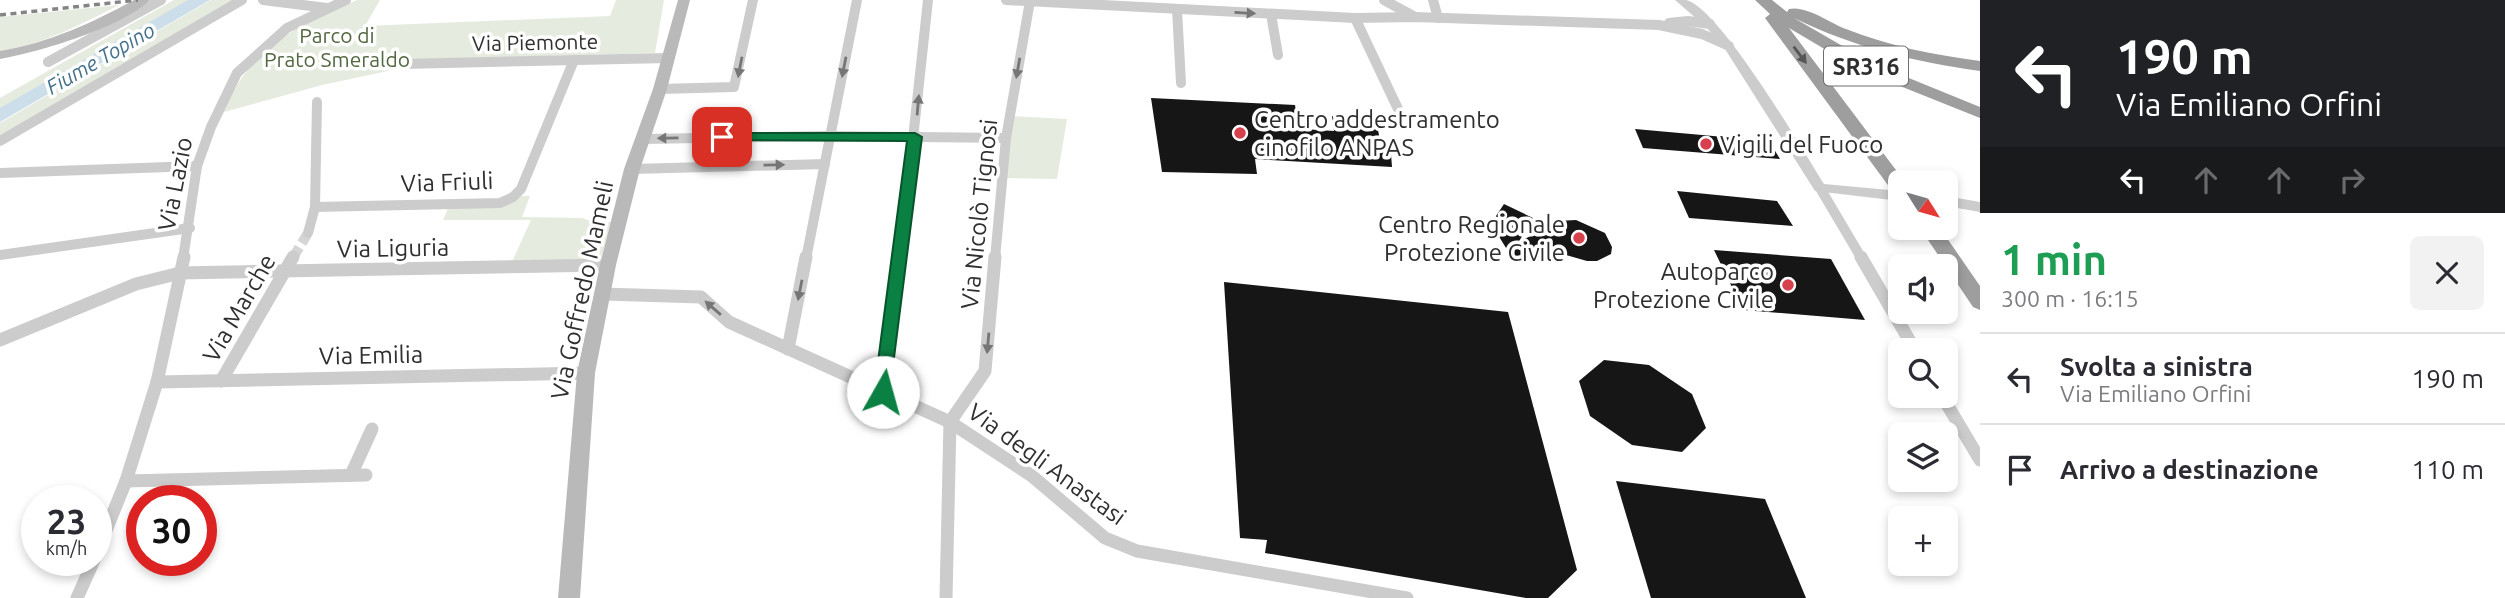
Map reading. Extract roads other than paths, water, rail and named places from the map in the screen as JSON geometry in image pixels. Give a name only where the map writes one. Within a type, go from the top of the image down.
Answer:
[{"type":"highway","name":"SR316","points":[[1761,0],[1792,24],[1848,57],[1980,113]]},
{"type":"highway","name":"SR316","points":[[1761,0],[1888,172]]},
{"type":"highway","name":"SR316","points":[[1774,0],[1839,34],[1877,46],[1980,66]]},
{"type":"highway","points":[[1938,240],[1980,302]]},
{"type":"main road","points":[[0,55],[35,48],[96,26],[144,0]]},
{"type":"main road","name":"Via Goffredo Mameli","points":[[569,598],[586,373],[608,265],[632,169],[660,89],[684,0]]},
{"type":"street","points":[[96,26],[137,0]]},
{"type":"street","points":[[48,62],[161,0]]},
{"type":"street","points":[[0,141],[242,0]]},
{"type":"street","points":[[263,0],[327,8]]},
{"type":"street","name":"Via Lazio","points":[[112,514],[157,382],[190,228],[197,166],[211,127],[237,73],[269,41],[287,28],[346,0]]},
{"type":"street","points":[[660,89],[734,87],[753,0]]},
{"type":"street","points":[[788,349],[857,0]]},
{"type":"street","points":[[883,392],[915,137],[928,0]]},
{"type":"street","points":[[1009,0],[1271,15],[1659,25],[1686,30],[1730,47]]},
{"type":"street","points":[[1384,0],[1415,17]]},
{"type":"street","points":[[1433,0],[1438,18]]},
{"type":"street","points":[[1678,21],[1685,9],[1680,0]]},
{"type":"street","points":[[1680,0],[1710,24],[1730,47],[1820,188],[1908,338]]},
{"type":"street","name":"Via Nicolò Tignosi","points":[[950,422],[985,371],[1006,138],[1035,1]]},
{"type":"street","points":[[1177,10],[1181,83]]},
{"type":"street","points":[[1271,15],[1278,55]]},
{"type":"street","points":[[1355,18],[1398,109]]},
{"type":"street","points":[[1659,25],[1678,21],[1710,24]]},
{"type":"street","points":[[1686,30],[1707,28],[1710,24]]},
{"type":"street","name":"Via Piemonte","points":[[403,64],[668,58]]},
{"type":"street","name":"Via Friuli","points":[[315,207],[500,203],[513,197],[521,189],[574,60]]},
{"type":"street","points":[[308,233],[315,207],[317,102]]},
{"type":"street","points":[[641,139],[830,136],[1006,138]]},
{"type":"street","points":[[632,169],[825,164]]},
{"type":"street","points":[[0,173],[197,166]]},
{"type":"street","points":[[1820,188],[1888,196]]},
{"type":"street","points":[[1958,203],[1980,207]]},
{"type":"street","points":[[0,266],[3,254],[190,228]]},
{"type":"street","name":"Via Marche","points":[[221,381],[294,256]]},
{"type":"street","name":"Via Liguria","points":[[0,340],[136,284],[180,273],[608,265]]},
{"type":"street","name":"Via degli Anastasi","points":[[603,294],[701,297],[729,322],[950,422],[1032,476],[1105,538],[1137,551],[1407,598]]},
{"type":"street","name":"Via Emilia","points":[[157,382],[586,373]]},
{"type":"street","points":[[1949,408],[1980,460]]},
{"type":"street","points":[[946,598],[950,422]]},
{"type":"street","points":[[125,481],[358,475],[372,429]]},
{"type":"street","points":[[77,598],[87,576]]},
{"type":"waterway","name":"Fiume Topino","points":[[0,116],[201,0]]},
{"type":"tunnel","points":[[294,256],[308,233]]},
{"type":"railway","points":[[0,15],[138,0]]},
{"type":"place","name":"Centro addestramento cinofilo ANPAS","points":[[1240,133]]},
{"type":"place","name":"Vigili del Fuoco","points":[[1706,144]]},
{"type":"place","name":"Centro Regionale Protezione Civile","points":[[1579,238]]},
{"type":"place","name":"Autoparco Protezione Civile","points":[[1788,285]]},
{"type":"park label","name":"Parco di Prato Smeraldo","points":[[337,47]]}]
